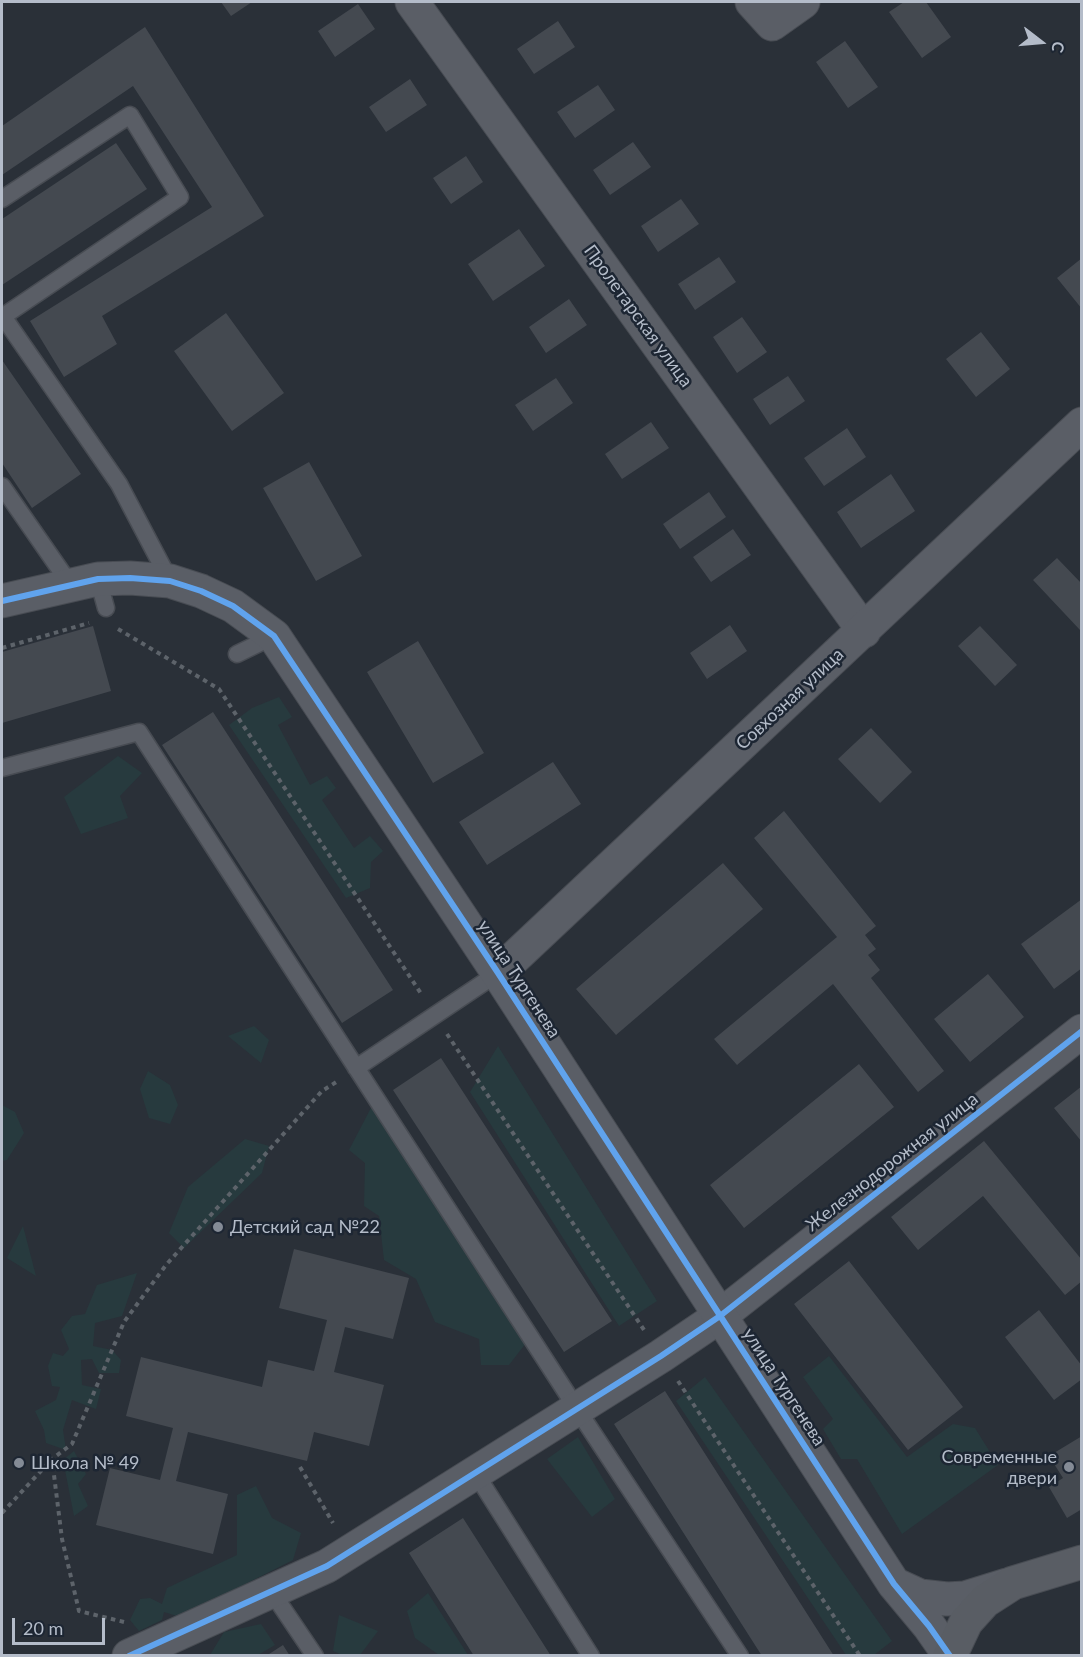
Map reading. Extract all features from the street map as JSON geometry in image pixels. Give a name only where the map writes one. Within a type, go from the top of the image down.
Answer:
[{"type":"main road","points":[[950,1656],[966,1622],[986,1601],[1013,1583],[1082,1562]]},
{"type":"street","points":[[752,2],[772,24],[803,2]]},
{"type":"street","name":"Пролетарская улица","points":[[417,3],[864,630]]},
{"type":"street","name":"Совхозная улица","points":[[498,973],[1082,424]]},
{"type":"street","name":"улица Тургенева","points":[[2,601],[97,603],[130,578],[170,581],[201,591],[233,606],[273,636],[498,973],[894,1584],[929,1626],[950,1656]]},
{"type":"street","name":"Железнодорожная улица","points":[[129,1656],[327,1566],[661,1356],[720,1316],[1082,1031]]},
{"type":"street","points":[[894,1584],[920,1596],[947,1599],[965,1598],[1013,1583]]},
{"type":"lane","points":[[2,199],[130,115],[180,197],[2,316],[118,484],[170,581]]},
{"type":"lane","points":[[2,486],[97,603]]},
{"type":"lane","points":[[237,654],[273,636]]},
{"type":"lane","points":[[2,768],[139,732],[577,1409],[740,1656]]},
{"type":"lane","points":[[356,1068],[498,973]]},
{"type":"lane","points":[[476,1474],[591,1656]]},
{"type":"lane","points":[[272,1591],[315,1656]]},
{"type":"path","points":[[2,648],[97,603],[219,689],[860,1656]]},
{"type":"path","points":[[2,1513],[52,1459],[72,1444],[124,1322],[166,1265],[322,1091],[356,1068]]},
{"type":"path","points":[[52,1459],[62,1539],[79,1611],[129,1623]]},
{"type":"path","points":[[300,1467],[332,1521],[335,1533]]},
{"type":"green space","points":[[279,697],[292,717],[278,725],[310,785],[327,776],[336,788],[322,800],[354,848],[370,836],[383,851],[371,862],[370,888],[346,898],[229,725],[252,708]]},
{"type":"green space","points":[[118,756],[142,773],[120,796],[128,818],[81,834],[64,797]]},
{"type":"green space","points":[[254,1026],[269,1040],[261,1063],[228,1036]]},
{"type":"green space","points":[[498,1046],[657,1301],[619,1326],[470,1092]]},
{"type":"green space","points":[[148,1071],[170,1085],[178,1105],[170,1124],[149,1118],[140,1089]]},
{"type":"green space","points":[[373,1104],[526,1343],[509,1365],[481,1365],[479,1339],[435,1322],[416,1279],[384,1260],[379,1216],[364,1206],[365,1163],[349,1150]]},
{"type":"green space","points":[[2,1105],[15,1112],[24,1133],[7,1160],[2,1161]]},
{"type":"green space","points":[[245,1139],[269,1146],[262,1173],[184,1248],[169,1233],[188,1187]]},
{"type":"green space","points":[[23,1226],[36,1276],[7,1258]]},
{"type":"green space","points":[[137,1273],[122,1316],[95,1323],[93,1346],[112,1350],[121,1360],[119,1373],[99,1373],[92,1359],[81,1360],[82,1385],[101,1389],[96,1409],[72,1400],[63,1430],[66,1450],[46,1443],[44,1430],[35,1411],[56,1400],[60,1387],[52,1386],[48,1366],[53,1353],[63,1356],[69,1349],[61,1330],[72,1316],[85,1314],[97,1285]]},
{"type":"green space","points":[[829,1356],[907,1457],[953,1424],[975,1428],[998,1465],[902,1534],[857,1459],[841,1459],[823,1429],[833,1419],[803,1377]]},
{"type":"green space","points":[[705,1377],[892,1641],[874,1655],[846,1655],[676,1401]]},
{"type":"green space","points":[[578,1437],[615,1499],[592,1517],[547,1459]]},
{"type":"green space","points":[[74,1451],[86,1474],[78,1484],[88,1506],[74,1516],[63,1460]]},
{"type":"green space","points":[[256,1486],[272,1518],[301,1533],[293,1560],[180,1617],[164,1612],[162,1620],[139,1631],[130,1620],[140,1599],[150,1598],[162,1604],[167,1588],[237,1555],[237,1495]]},
{"type":"green space","points":[[428,1593],[468,1655],[439,1655],[415,1638],[407,1611]]},
{"type":"green space","points":[[339,1615],[378,1631],[360,1655],[342,1655],[333,1651]]},
{"type":"green space","points":[[261,1624],[275,1645],[258,1655],[210,1655],[224,1632]]},
{"type":"building","points":[[221,2],[252,2],[231,16]]},
{"type":"building","points":[[904,2],[926,2],[951,37],[922,58],[889,12]]},
{"type":"building","points":[[358,4],[375,29],[335,57],[318,31]]},
{"type":"building","points":[[558,21],[575,47],[534,74],[517,49]]},
{"type":"building","points":[[145,27],[264,216],[102,316],[117,344],[64,377],[30,321],[212,207],[133,86],[2,175],[2,126]]},
{"type":"building","points":[[845,41],[878,87],[848,108],[816,62]]},
{"type":"building","points":[[410,79],[427,105],[386,132],[369,107]]},
{"type":"building","points":[[598,85],[615,110],[575,138],[557,112]]},
{"type":"building","points":[[633,142],[651,167],[610,195],[593,170]]},
{"type":"building","points":[[116,143],[147,189],[2,285],[2,219]]},
{"type":"building","points":[[466,156],[483,182],[451,204],[433,178]]},
{"type":"building","points":[[681,199],[699,224],[658,252],[641,226]]},
{"type":"building","points":[[519,229],[545,266],[493,301],[468,264]]},
{"type":"building","points":[[719,257],[736,282],[695,310],[678,284]]},
{"type":"building","points":[[1082,258],[1082,309],[1057,278]]},
{"type":"building","points":[[569,299],[587,325],[546,353],[529,327]]},
{"type":"building","points":[[226,313],[284,393],[232,431],[174,351]]},
{"type":"building","points":[[742,317],[767,352],[737,373],[713,337]]},
{"type":"building","points":[[981,332],[1010,369],[976,397],[946,359]]},
{"type":"building","points":[[2,360],[81,474],[32,508],[2,463]]},
{"type":"building","points":[[788,376],[805,401],[770,425],[753,399]]},
{"type":"building","points":[[556,378],[573,403],[533,431],[515,405]]},
{"type":"building","points":[[651,422],[669,448],[622,479],[605,454]]},
{"type":"building","points":[[847,428],[866,457],[824,486],[804,458]]},
{"type":"building","points":[[309,462],[362,556],[316,581],[263,488]]},
{"type":"building","points":[[891,474],[915,511],[861,548],[837,512]]},
{"type":"building","points":[[709,492],[726,517],[680,549],[663,524]]},
{"type":"building","points":[[733,529],[751,555],[711,582],[693,557]]},
{"type":"building","points":[[1057,558],[1082,584],[1080,630],[1033,580]]},
{"type":"building","points":[[730,625],[747,651],[707,679],[690,653]]},
{"type":"building","points":[[93,626],[111,691],[2,723],[2,652]]},
{"type":"building","points":[[980,626],[1017,665],[995,686],[958,646]]},
{"type":"building","points":[[418,641],[484,753],[433,783],[367,672]]},
{"type":"building","points":[[213,712],[393,990],[342,1023],[162,745]]},
{"type":"building","points":[[871,728],[912,772],[880,803],[838,759]]},
{"type":"building","points":[[553,762],[581,804],[487,865],[459,822]]},
{"type":"building","points":[[784,811],[876,926],[865,935],[876,949],[868,955],[880,970],[871,978],[944,1071],[918,1092],[833,984],[737,1065],[714,1039],[837,937],[754,838]]},
{"type":"building","points":[[723,863],[763,909],[616,1035],[576,989]]},
{"type":"building","points":[[1082,899],[1082,968],[1054,989],[1021,944]]},
{"type":"building","points":[[988,974],[1024,1017],[970,1062],[934,1019]]},
{"type":"building","points":[[441,1058],[612,1321],[564,1352],[393,1090]]},
{"type":"building","points":[[859,1064],[894,1107],[744,1228],[710,1185]]},
{"type":"building","points":[[1082,1086],[1082,1142],[1054,1108]]},
{"type":"building","points":[[984,1141],[1082,1260],[1082,1281],[1065,1295],[983,1196],[918,1250],[891,1217]]},
{"type":"building","points":[[294,1249],[409,1278],[393,1339],[345,1327],[334,1372],[384,1385],[369,1446],[314,1432],[307,1461],[188,1432],[176,1481],[228,1494],[213,1554],[96,1525],[110,1468],[160,1480],[173,1428],[126,1416],[141,1357],[262,1387],[268,1360],[314,1371],[327,1320],[279,1308]]},
{"type":"building","points":[[849,1261],[963,1407],[908,1450],[794,1304]]},
{"type":"building","points":[[1039,1310],[1082,1366],[1082,1379],[1054,1400],[1005,1337]]},
{"type":"building","points":[[665,1391],[834,1656],[762,1656],[614,1424]]},
{"type":"building","name":"Современные двери","points":[[1082,1436],[1082,1509],[1067,1518],[1049,1487],[1063,1478],[1049,1456]]},
{"type":"building","points":[[463,1518],[551,1656],[474,1656],[409,1553]]},
{"type":"building","points":[[283,1645],[290,1656],[266,1656]]},
{"type":"cycle path","points":[[2,601],[98,579],[130,578],[170,581],[201,591],[233,606],[274,636],[498,973],[894,1584],[929,1626],[950,1656]]},
{"type":"cycle path","points":[[129,1656],[327,1566],[661,1356],[720,1316],[1082,1031]]},
{"type":"place","name":"Детский сад №22","points":[[218,1227]]},
{"type":"place","name":"Школа № 49","points":[[19,1463]]},
{"type":"place","name":"Современные двери","points":[[1069,1467]]}]
